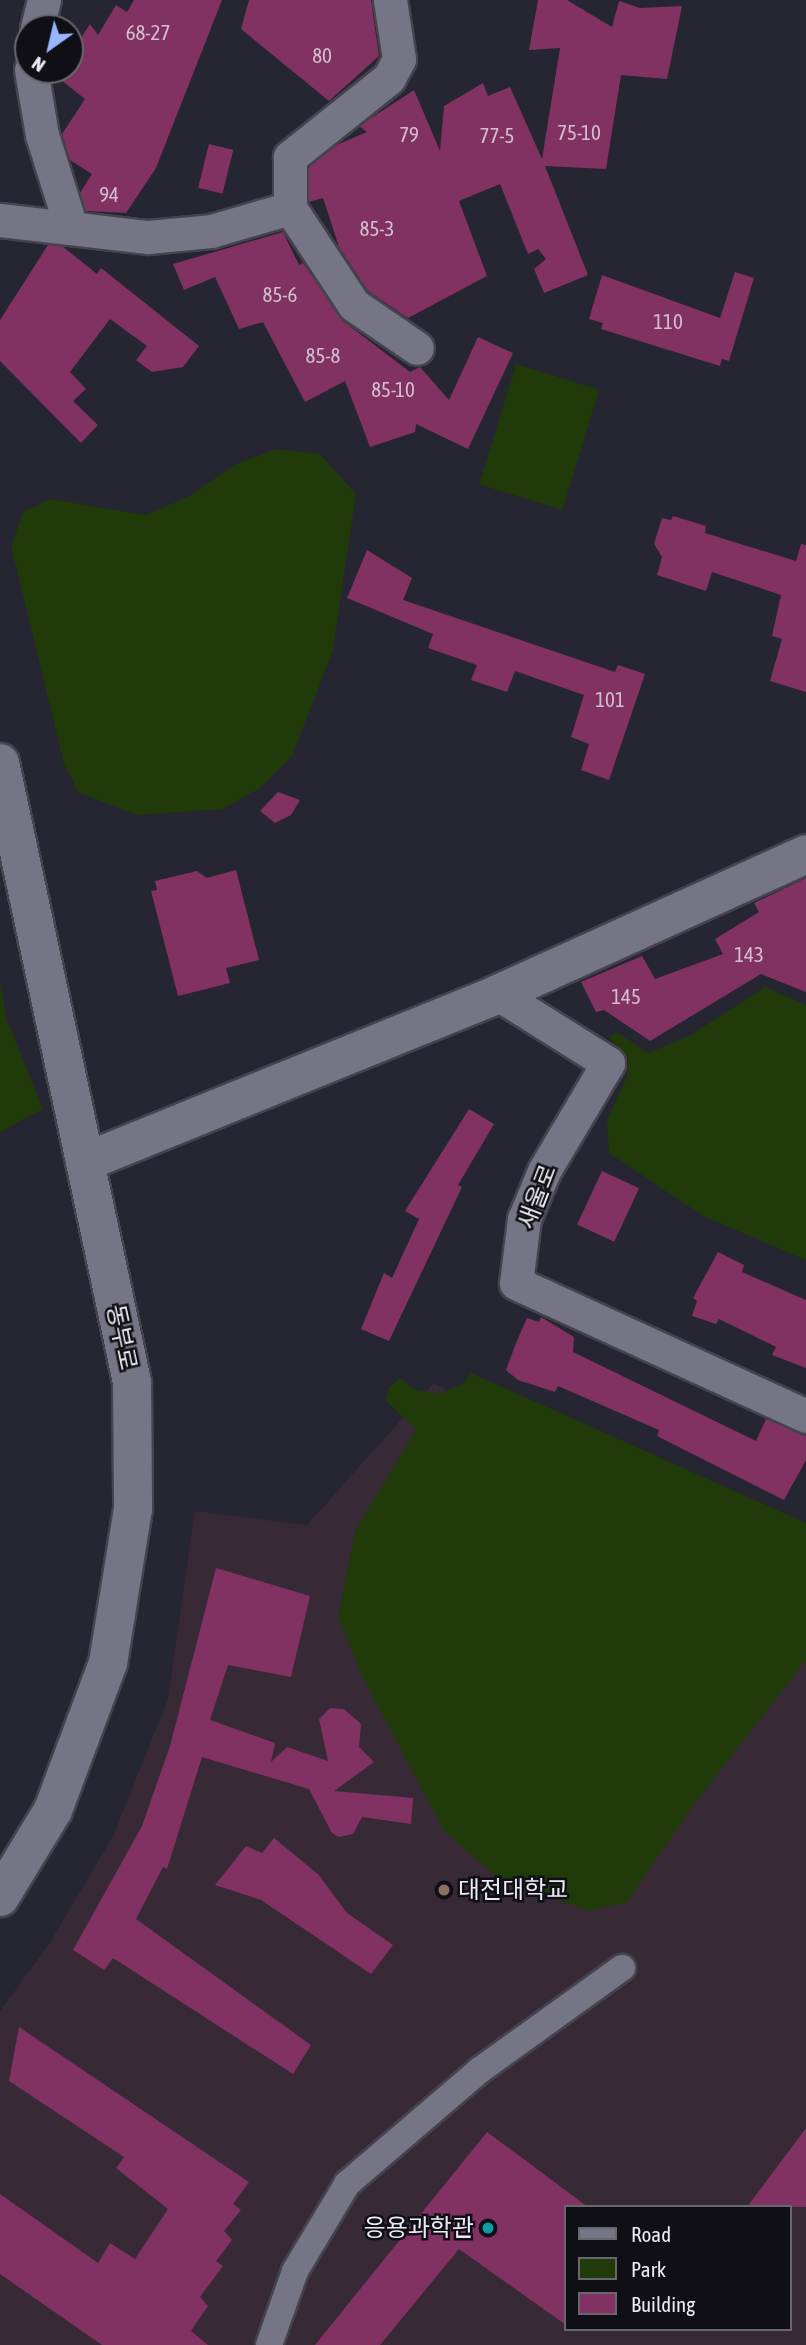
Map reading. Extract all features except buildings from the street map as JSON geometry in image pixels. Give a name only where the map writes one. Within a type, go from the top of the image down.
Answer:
[{"type":"main road","name":"동부로","points":[[0,763],[132,1382],[134,1510],[108,1663],[52,1810],[0,1897]]},
{"type":"main road","points":[[85,1162],[498,994],[806,853]]},
{"type":"street","points":[[390,0],[399,59],[388,78],[290,157],[290,208],[354,305],[417,348]]},
{"type":"street","points":[[33,84],[42,135],[70,224]]},
{"type":"street","points":[[0,220],[70,224],[148,237],[211,231],[290,208]]},
{"type":"street","name":"새울로","points":[[498,994],[608,1063],[544,1171],[524,1219],[516,1283],[806,1416]]},
{"type":"street","points":[[269,2345],[295,2271],[347,2184],[447,2095],[622,1968]]},
{"type":"shaded area","name":"대전대학교","points":[[434,1383],[724,1550],[806,1556],[806,2345],[0,2345],[0,2011],[49,1944],[113,1836],[168,1699],[195,1511],[307,1525]]},
{"type":"green space","points":[[516,364],[599,389],[562,510],[479,484]]},
{"type":"green space","points":[[276,449],[320,454],[356,494],[333,650],[292,756],[260,788],[223,809],[138,815],[79,793],[64,764],[11,546],[24,511],[51,499],[145,515],[188,497],[234,465]]},
{"type":"green space","points":[[0,983],[7,1020],[43,1109],[0,1132]]},
{"type":"green space","points":[[765,987],[806,1005],[806,1260],[703,1216],[609,1153],[607,1120],[627,1076],[628,1058],[609,1037],[617,1032],[648,1053],[689,1036]]},
{"type":"green space","points":[[471,1373],[806,1523],[806,1660],[695,1803],[627,1902],[589,1911],[499,1879],[444,1831],[362,1676],[338,1617],[355,1531],[416,1429],[385,1400],[389,1387],[400,1378],[416,1390],[439,1394],[463,1384]]},
{"type":"place","name":"대전대학교","points":[[444,1890]]},
{"type":"place","name":"응용과학관","points":[[488,2228]]}]
